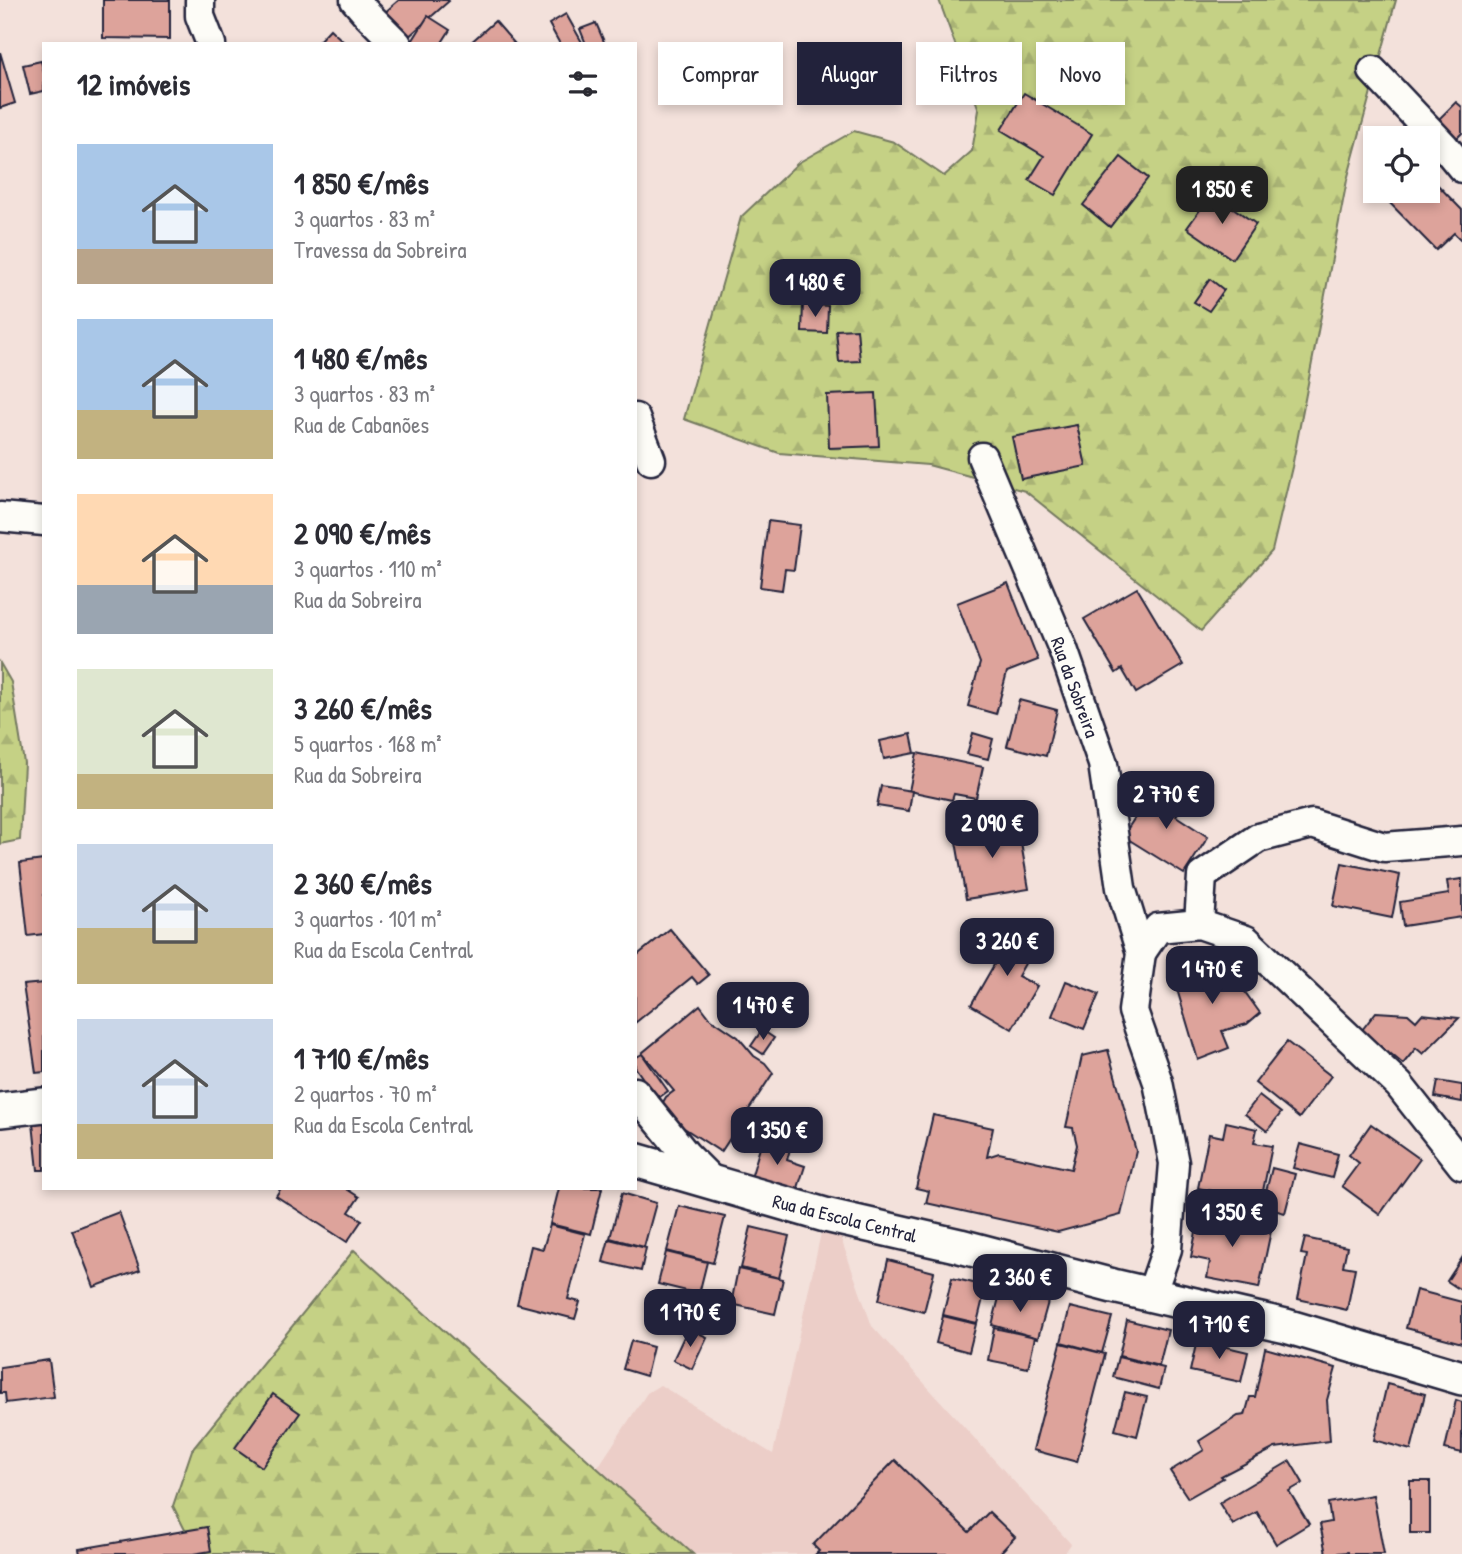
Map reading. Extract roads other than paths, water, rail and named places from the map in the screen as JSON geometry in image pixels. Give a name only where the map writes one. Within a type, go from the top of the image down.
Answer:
[{"type":"street","points":[[200,0],[200,16],[210,42]]},
{"type":"street","points":[[355,0],[395,42]]},
{"type":"street","points":[[1373,71],[1462,168]]},
{"type":"street","points":[[637,423],[651,460]]},
{"type":"street","name":"Rua da Sobreira","points":[[982,457],[1063,649],[1103,764],[1121,888],[1141,953],[1133,1011],[1158,1082],[1174,1163],[1167,1249],[1151,1295]]},
{"type":"street","points":[[0,517],[42,521]]},
{"type":"street","points":[[1199,923],[1202,876],[1258,838],[1312,824],[1384,847],[1462,841]]},
{"type":"street","points":[[1141,953],[1158,928],[1199,923],[1246,940],[1399,1084],[1462,1165]]},
{"type":"street","points":[[637,1094],[686,1155],[713,1182]]},
{"type":"street","points":[[0,1110],[42,1105]]},
{"type":"street","name":"Rua da Escola Central","points":[[637,1161],[825,1215],[1286,1326],[1462,1378]]}]
